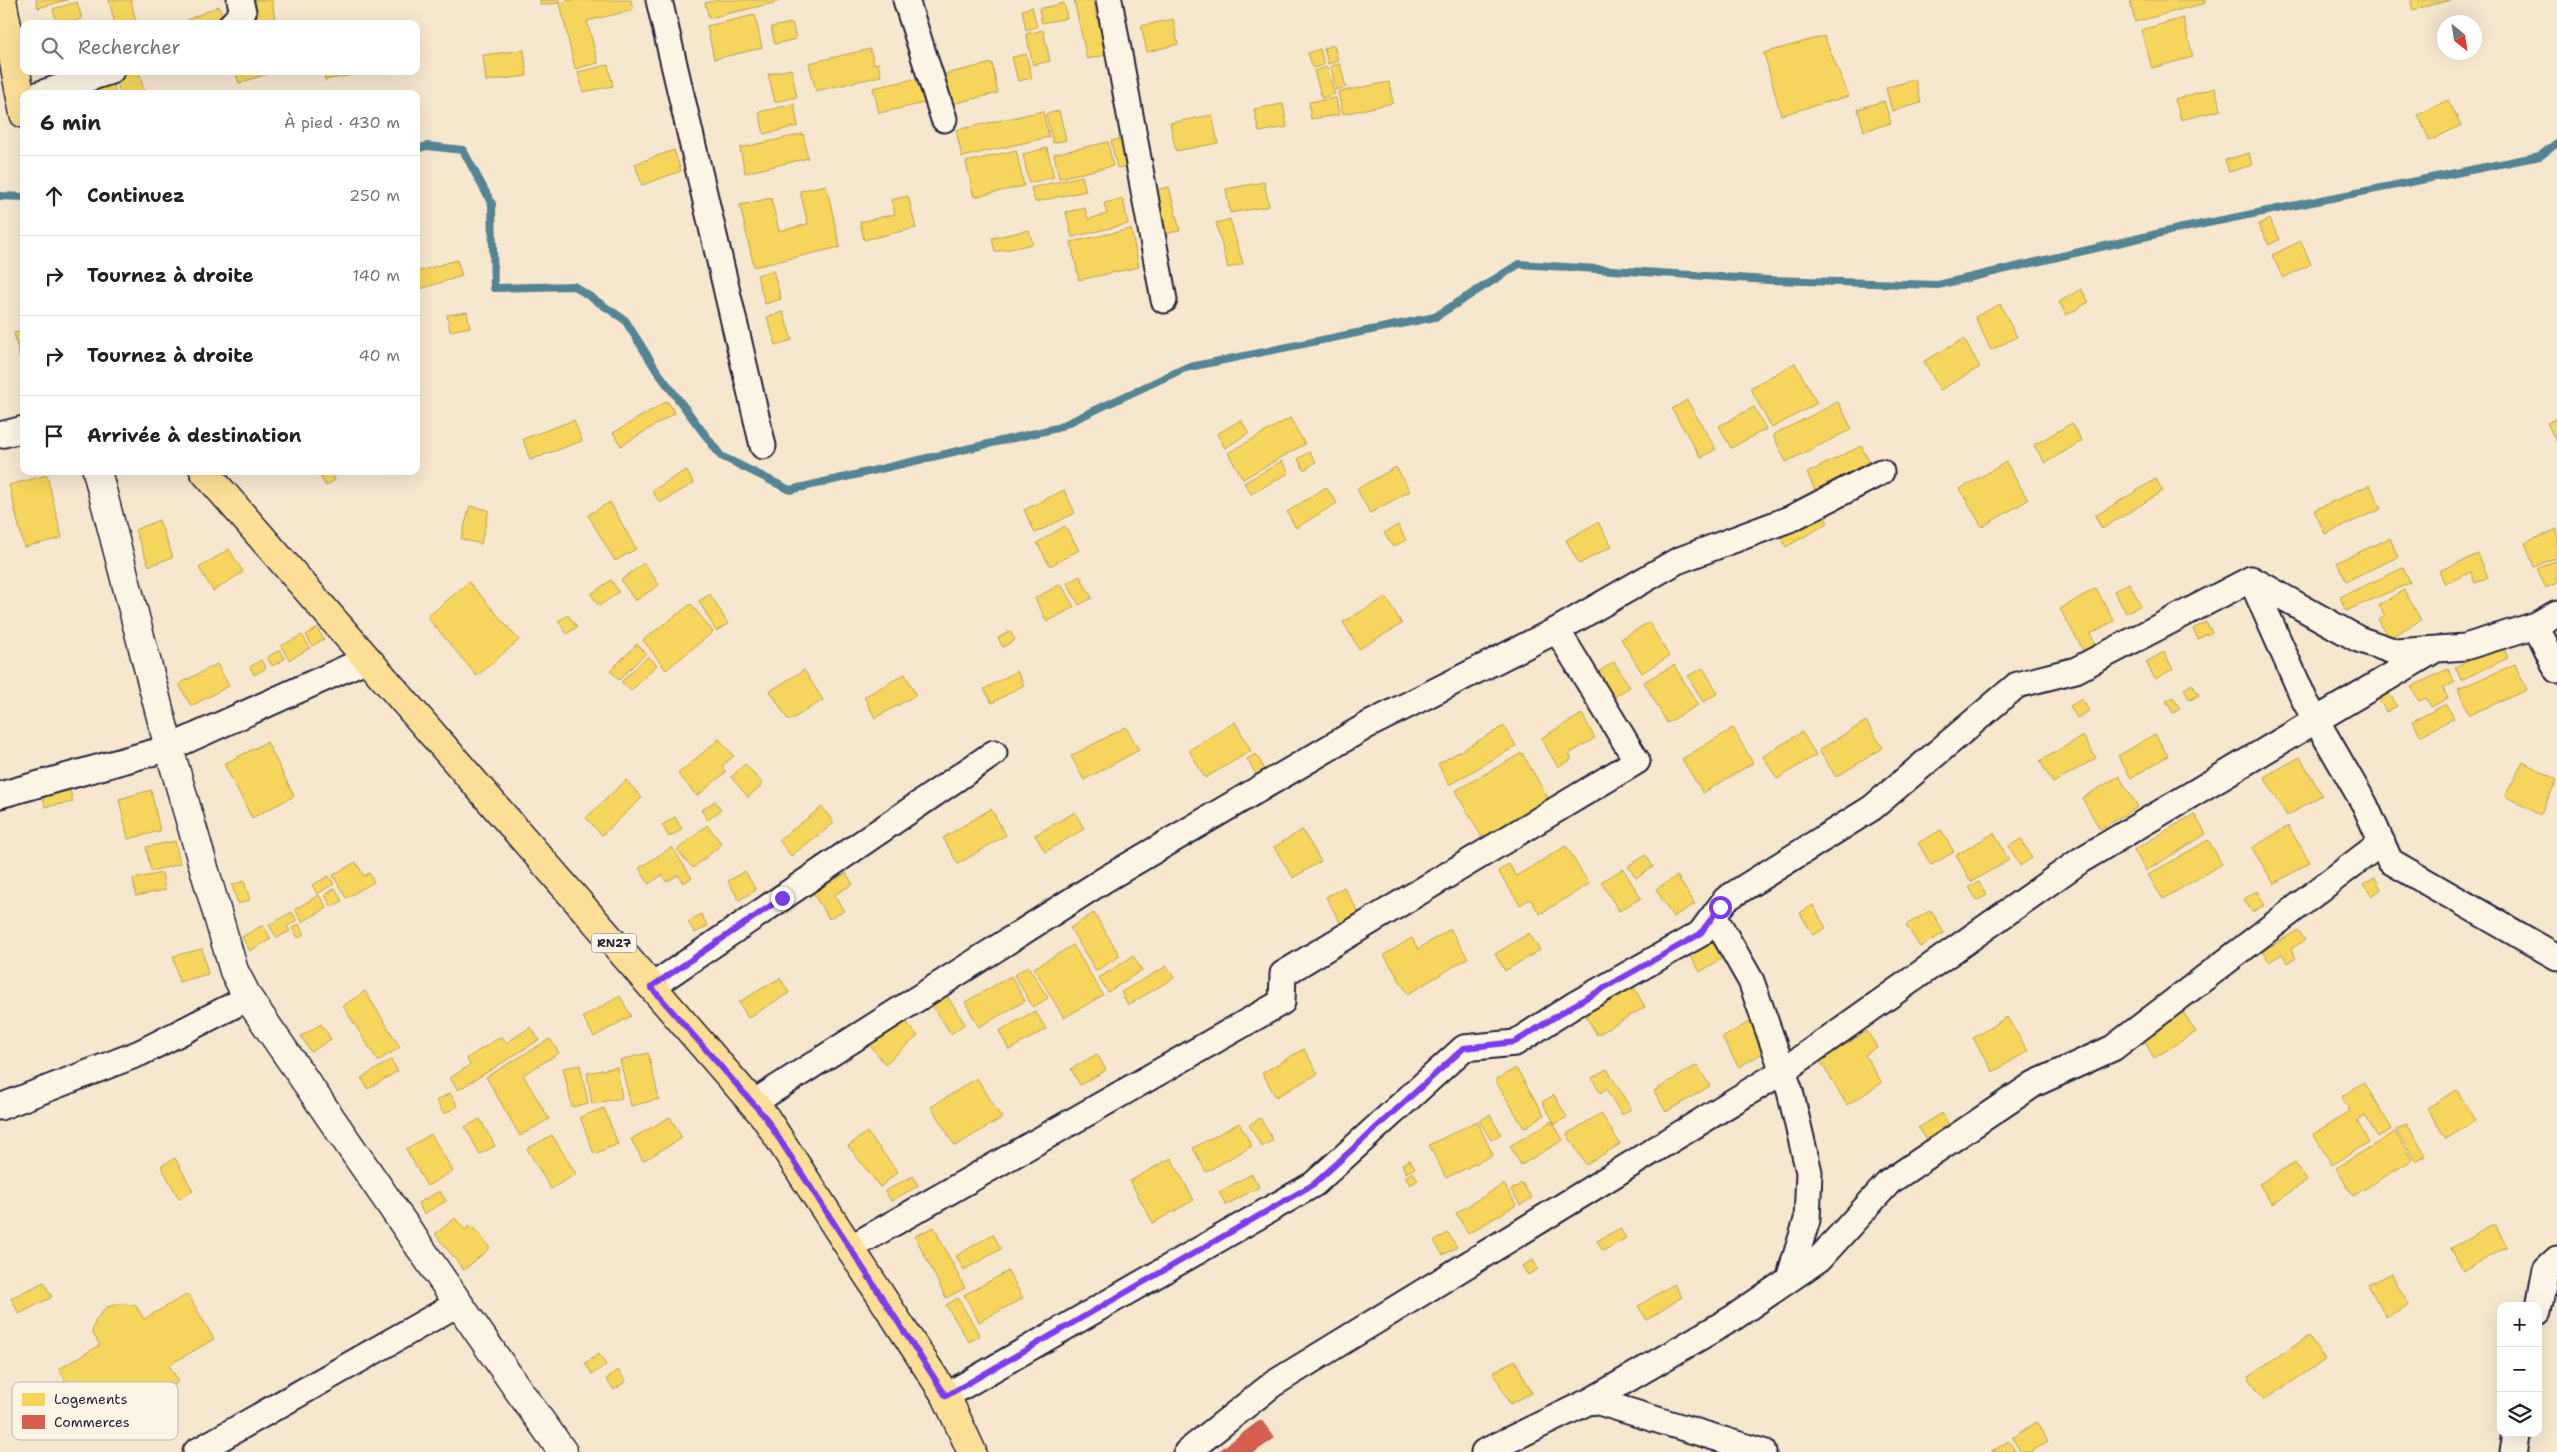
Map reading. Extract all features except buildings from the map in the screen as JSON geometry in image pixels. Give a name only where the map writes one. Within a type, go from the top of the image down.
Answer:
[{"type":"main road","points":[[2,0],[20,73]]},
{"type":"main road","points":[[20,75],[24,90]]},
{"type":"main road","name":"RN27","points":[[207,475],[765,1117],[946,1396],[972,1452]]},
{"type":"street","points":[[236,20],[243,12],[240,0]]},
{"type":"street","points":[[659,0],[763,446]]},
{"type":"street","points":[[906,0],[944,120]]},
{"type":"street","points":[[1109,0],[1164,300]]},
{"type":"street","points":[[60,90],[100,75]]},
{"type":"street","points":[[0,435],[20,430]]},
{"type":"street","points":[[753,1103],[1104,880],[1368,725],[1557,630],[1677,561],[1792,518],[1881,472]]},
{"type":"street","points":[[97,475],[169,748],[234,971],[248,998],[563,1452]]},
{"type":"street","points":[[2251,579],[2358,639],[2396,652],[2466,647],[2536,625],[2557,613]]},
{"type":"street","points":[[2251,579],[2305,701],[2365,805],[2390,861],[2557,957]]},
{"type":"street","points":[[946,1396],[1314,1184],[1464,1048],[1515,1042],[1574,1005],[1700,934],[1726,898],[1872,808],[2017,685],[2076,670],[2251,579]]},
{"type":"street","points":[[2536,625],[2557,670]]},
{"type":"street","points":[[850,1248],[1282,1002],[1283,974],[1637,761],[1557,630]]},
{"type":"street","points":[[1187,1452],[1273,1384],[1783,1071],[2081,860],[2436,649]]},
{"type":"street","points":[[0,794],[169,748],[367,659]]},
{"type":"street","points":[[651,987],[994,753]]},
{"type":"street","points":[[1484,1452],[1592,1400],[1733,1318],[1789,1280],[1819,1259],[1890,1182],[2034,1084],[2113,1048],[2382,842]]},
{"type":"street","points":[[1714,916],[1751,981],[1790,1091],[1808,1172],[1807,1220],[1789,1280]]},
{"type":"street","points":[[0,1107],[140,1052],[248,998]]},
{"type":"street","points":[[2540,1302],[2546,1269],[2557,1258]]},
{"type":"street","points":[[196,1452],[459,1303]]},
{"type":"street","points":[[1592,1400],[1763,1452]]},
{"type":"street","points":[[2513,1452],[2515,1437]]},
{"type":"waterway","points":[[420,148],[427,146],[463,150],[492,204],[494,288],[574,286],[625,320],[657,371],[721,456],[790,490],[1057,428],[1185,368],[1435,317],[1519,264],[1768,280],[1938,285],[2178,229],[2540,156],[2557,143]]},
{"type":"waterway","points":[[0,196],[20,197]]},
{"type":"route","points":[[782,898],[651,987],[765,1117],[946,1396],[1314,1184],[1464,1048],[1515,1042],[1574,1005],[1700,934],[1720,907]]}]
